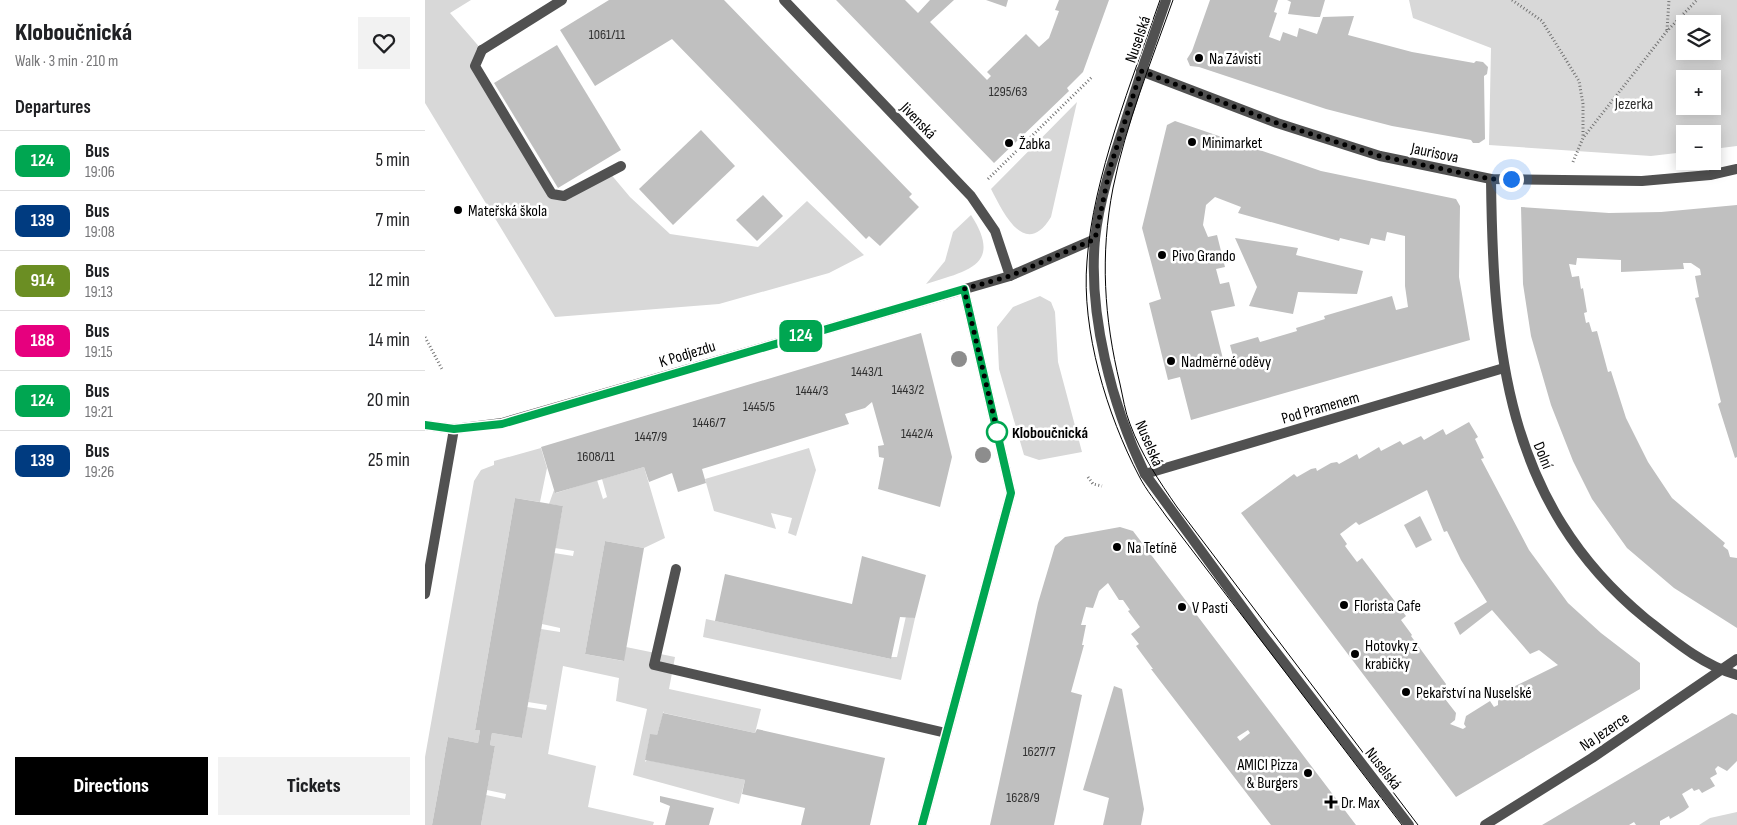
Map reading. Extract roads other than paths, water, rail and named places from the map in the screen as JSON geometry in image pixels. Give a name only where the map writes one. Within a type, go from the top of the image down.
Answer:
[{"type":"street","points":[[562,0],[482,50],[475,66],[552,194],[564,196],[621,166]]},
{"type":"street","name":"Jivenská","points":[[784,0],[971,196],[995,231],[1010,276]]},
{"type":"street","name":"Nuselská","points":[[1166,0],[1110,168],[1095,239],[1097,315],[1106,361],[1131,446],[1145,474],[1253,622],[1409,825]]},
{"type":"street","name":"Jaurisova","points":[[1141,71],[1277,123],[1380,156],[1491,179],[1642,181],[1677,179],[1737,169]]},
{"type":"street","name":"Dolní","points":[[1491,179],[1492,269],[1504,368],[1514,417],[1531,466],[1556,515],[1581,553],[1623,599],[1669,638],[1718,670],[1737,675]]},
{"type":"street","name":"K Podjezdu","points":[[425,425],[454,429],[502,424],[1010,276],[1095,239]]},
{"type":"street","points":[[921,825],[1011,493],[964,289]]},
{"type":"street","name":"Pod Pramenem","points":[[1145,474],[1504,368]]},
{"type":"street","points":[[425,594],[454,429]]},
{"type":"street","points":[[676,570],[654,665],[946,733]]},
{"type":"street","name":"Na Jezerce","points":[[1485,825],[1592,758],[1718,670],[1737,659]]},
{"type":"tram line","points":[[1160,0],[1115,129],[1097,196],[1091,229],[1086,288],[1092,343],[1099,372],[1127,452],[1148,491],[1402,825]]},
{"type":"tram line","points":[[1173,0],[1140,93],[1118,164],[1106,238],[1107,311],[1110,335],[1127,415],[1145,457],[1177,507],[1418,825]]},
{"type":"place","name":"Na Závisti","points":[[1199,58]]},
{"type":"place","name":"Minimarket","points":[[1192,142]]},
{"type":"place","name":"Žabka","points":[[1009,143]]},
{"type":"place","name":"Mateřská škola","points":[[458,210]]},
{"type":"place","name":"Pivo Grando","points":[[1162,255]]},
{"type":"place","name":"Nadměrné oděvy","points":[[1171,361]]},
{"type":"place","name":"Kloboučnická","points":[[997,432]]},
{"type":"place","name":"Na Tetíně","points":[[1117,547]]},
{"type":"place","name":"Florista Cafe","points":[[1344,605]]},
{"type":"place","name":"V Pasti","points":[[1182,607]]},
{"type":"place","name":"Hotovky z krabičky","points":[[1355,654]]},
{"type":"place","name":"Pekařství na Nuselské","points":[[1406,692]]},
{"type":"place","name":"AMICI Pizza & Burgers","points":[[1308,773]]},
{"type":"place","name":"Dr. Max","points":[[1331,802]]},
{"type":"park label","name":"Jezerka","points":[[1634,103]]}]
